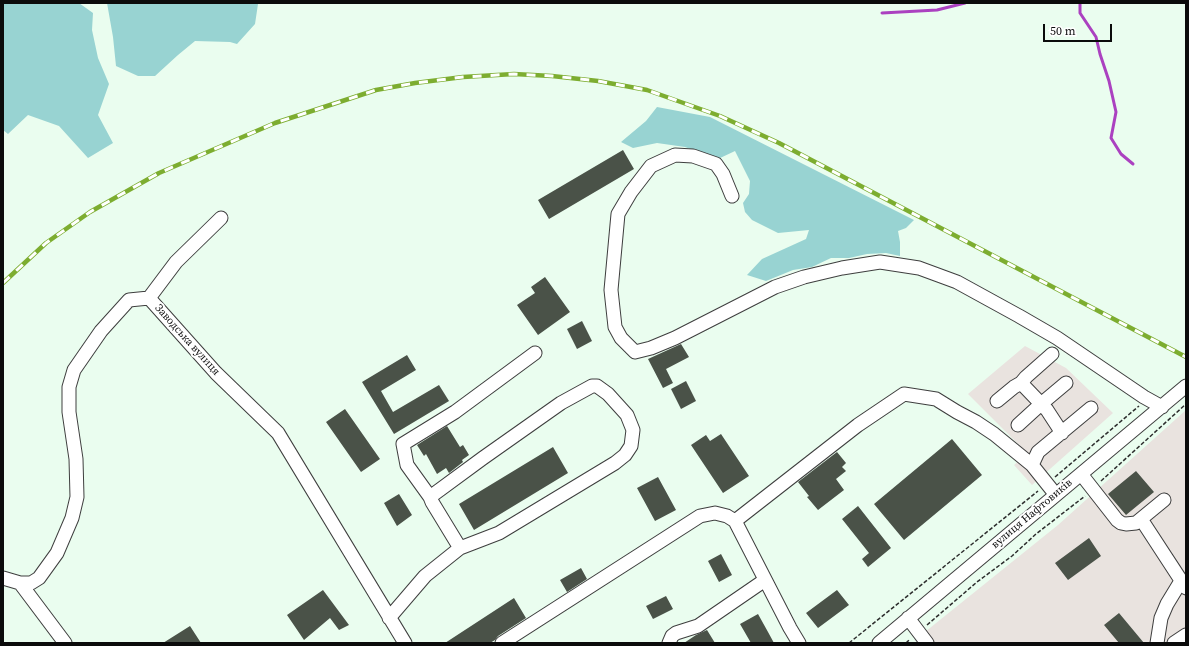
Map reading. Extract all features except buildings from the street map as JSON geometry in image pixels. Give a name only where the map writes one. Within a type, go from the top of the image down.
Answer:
[{"type":"street","points":[[732,196],[723,174],[716,164],[693,156],[674,155],[651,166],[631,192],[618,214],[611,290],[615,327],[621,338],[635,352],[651,348],[682,334],[775,287],[834,269],[880,262],[919,268],[957,282],[1020,316],[1144,397],[1162,407]]},
{"type":"street","points":[[149,298],[176,262],[221,218]]},
{"type":"street","name":"Заводська вулиця","points":[[20,583],[31,583],[39,578],[57,553],[72,518],[77,497],[76,460],[70,412],[69,387],[74,370],[101,331],[129,300],[149,298],[216,373],[278,433],[405,643]]},
{"type":"street","points":[[460,548],[430,497],[407,464],[403,444],[455,412],[535,353]]},
{"type":"street","points":[[997,401],[1021,383],[1052,354]]},
{"type":"street","points":[[1021,383],[1047,410],[1062,433]]},
{"type":"street","points":[[1018,425],[1066,383]]},
{"type":"street","points":[[389,618],[425,576],[460,548],[499,533],[615,463],[625,455],[631,446],[633,430],[627,416],[608,394],[597,386],[592,386],[561,403],[430,497]]},
{"type":"street","name":"вулиця Нафтовиків","points":[[886,641],[908,618],[1186,386]]},
{"type":"street","points":[[735,521],[858,425],[904,394],[936,399],[976,422],[994,434],[1032,465],[1056,495]]},
{"type":"street","points":[[1032,465],[1038,452],[1091,408]]},
{"type":"street","points":[[1081,474],[1117,520],[1126,524],[1136,523],[1164,500]]},
{"type":"street","points":[[502,643],[700,516],[715,512],[735,521],[799,643]]},
{"type":"street","points":[[1141,519],[1184,584],[1167,604],[1161,618],[1157,643]]},
{"type":"street","points":[[3,578],[20,583],[65,643]]},
{"type":"street","points":[[669,643],[672,636],[676,633],[698,626],[765,580]]},
{"type":"street","points":[[908,618],[927,643]]},
{"type":"street","points":[[1174,643],[1186,635]]},
{"type":"path","points":[[849,643],[1047,484],[1140,406],[1144,397]]},
{"type":"path","points":[[906,643],[977,582],[1012,556],[1036,534],[1093,489],[1186,404]]},
{"type":"shaded area","points":[[3,3],[79,3],[93,13],[92,30],[98,58],[109,84],[98,115],[113,143],[88,158],[59,126],[28,115],[8,134],[3,130]]},
{"type":"shaded area","points":[[107,3],[258,4],[255,24],[237,44],[230,42],[195,41],[155,76],[138,76],[116,66]]},
{"type":"shaded area","points":[[657,107],[710,117],[914,220],[906,228],[898,231],[900,256],[886,253],[867,254],[849,258],[831,258],[812,267],[793,270],[766,281],[747,275],[762,259],[806,239],[809,230],[778,233],[752,220],[745,212],[743,203],[749,194],[750,181],[735,151],[718,159],[685,147],[657,143],[633,148],[621,142],[646,121]]},
{"type":"shaded area","points":[[1025,346],[1066,368],[1113,413],[1032,485],[1014,465],[1027,453],[968,394]]},
{"type":"shaded area","points":[[1186,410],[1186,643],[918,643],[915,640],[1058,525]]},
{"type":"waterway","points":[[882,13],[937,10],[965,3]]},
{"type":"waterway","points":[[1080,3],[1080,13],[1096,37],[1109,81],[1116,112],[1111,138],[1121,154],[1133,164]]},
{"type":"railway","points":[[3,283],[46,243],[90,212],[159,173],[275,123],[376,90],[415,83],[463,77],[514,74],[552,76],[598,81],[647,90],[720,116],[779,143],[1186,357]]}]
